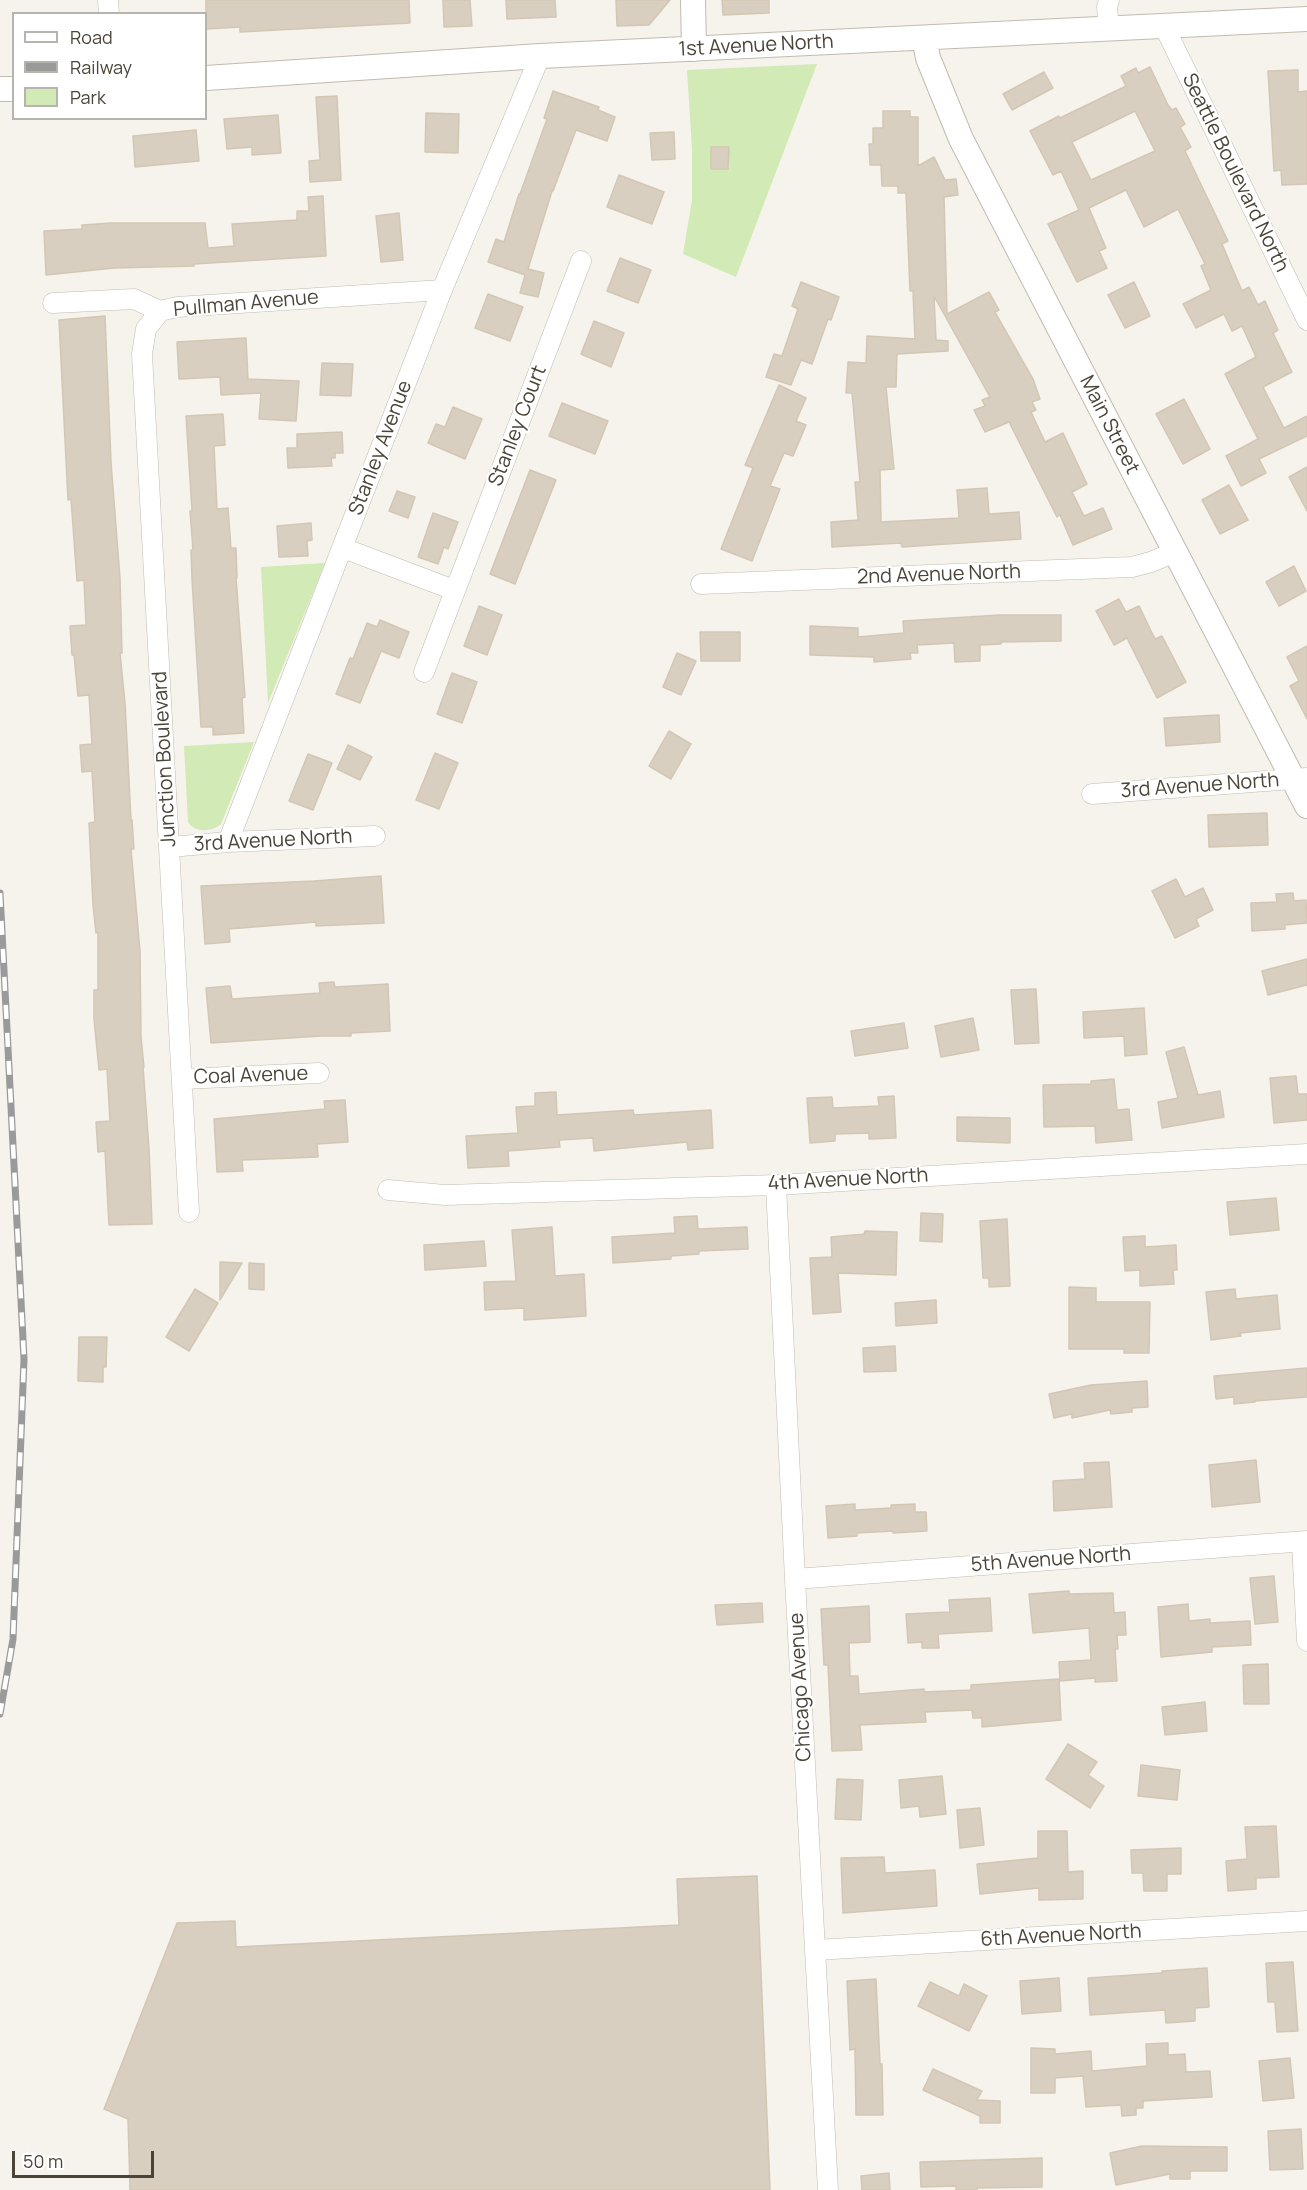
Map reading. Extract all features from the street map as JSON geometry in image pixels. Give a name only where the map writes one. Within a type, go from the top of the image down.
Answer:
[{"type":"street","points":[[693,0],[694,49]]},
{"type":"street","points":[[1108,28],[1107,7],[1110,0]]},
{"type":"street","name":"1st Avenue North","points":[[207,78],[540,56],[1307,19]]},
{"type":"street","name":"Seattle Boulevard North","points":[[1164,26],[1307,320]]},
{"type":"street","name":"Main Street","points":[[924,38],[928,58],[961,139],[1175,552],[1300,778],[1307,806]]},
{"type":"street","name":"Stanley Avenue","points":[[228,842],[442,290],[540,56]]},
{"type":"street","name":"Stanley Court","points":[[424,672],[581,261]]},
{"type":"street","name":"Pullman Avenue","points":[[53,303],[134,299],[160,311],[177,307],[442,290]]},
{"type":"street","name":"Junction Boulevard","points":[[160,311],[146,329],[142,354],[189,1212]]},
{"type":"street","points":[[343,548],[454,590]]},
{"type":"street","name":"2nd Avenue North","points":[[701,584],[1132,567],[1175,552]]},
{"type":"street","name":"3rd Avenue North","points":[[1092,794],[1300,778]]},
{"type":"street","name":"3rd Avenue North","points":[[170,847],[228,842],[375,836]]},
{"type":"street","name":"Coal Avenue","points":[[182,1079],[319,1073]]},
{"type":"street","name":"4th Avenue North","points":[[388,1190],[445,1195],[776,1185],[1307,1154]]},
{"type":"street","name":"Chicago Avenue","points":[[776,1185],[828,2190]]},
{"type":"street","points":[[1304,1541],[1307,1641]]},
{"type":"street","name":"5th Avenue North","points":[[795,1579],[1304,1541]]},
{"type":"street","name":"6th Avenue North","points":[[816,1950],[1307,1921]]},
{"type":"green space","points":[[817,64],[736,277],[683,254],[692,200],[692,150],[687,70]]},
{"type":"green space","points":[[325,563],[268,703],[261,567]]},
{"type":"green space","points":[[254,742],[221,824],[213,829],[204,830],[191,826],[188,822],[184,746]]},
{"type":"building","points":[[206,0],[409,0],[410,23],[240,32],[240,27],[207,29]]},
{"type":"building","points":[[443,0],[470,0],[472,26],[444,27]]},
{"type":"building","points":[[506,0],[555,0],[556,17],[507,19]]},
{"type":"building","points":[[616,0],[670,0],[649,25],[617,26]]},
{"type":"building","points":[[722,0],[769,0],[769,13],[723,15]]},
{"type":"building","points":[[1150,67],[1168,105],[1172,110],[1176,108],[1185,124],[1180,127],[1191,147],[1185,151],[1228,241],[1222,244],[1242,291],[1249,287],[1258,305],[1265,301],[1278,330],[1273,333],[1292,372],[1263,387],[1284,428],[1307,416],[1307,436],[1259,459],[1266,473],[1241,486],[1226,456],[1258,439],[1225,374],[1256,357],[1242,326],[1232,331],[1224,314],[1196,328],[1183,304],[1211,290],[1201,266],[1205,264],[1178,209],[1144,227],[1126,190],[1089,208],[1106,248],[1099,251],[1107,268],[1077,282],[1048,224],[1079,210],[1061,171],[1053,175],[1030,131],[1126,86],[1121,76],[1136,68],[1138,73]],"holes":[[[1135,111],[1155,151],[1091,180],[1072,142]]]},
{"type":"building","points":[[1298,70],[1298,92],[1307,91],[1307,184],[1282,185],[1281,170],[1274,171],[1268,71]]},
{"type":"building","points":[[1044,72],[1053,88],[1012,110],[1003,94]]},
{"type":"building","points":[[553,91],[599,107],[598,110],[615,117],[607,141],[576,130],[552,191],[528,269],[544,273],[538,297],[520,293],[525,275],[488,262],[496,239],[504,242],[547,119],[544,118]]},
{"type":"building","points":[[337,96],[341,180],[310,182],[309,161],[320,160],[316,97]]},
{"type":"building","points":[[883,111],[910,111],[910,117],[918,117],[918,166],[934,157],[945,180],[956,179],[958,195],[944,197],[947,314],[989,292],[999,310],[995,312],[1033,379],[1040,399],[1032,402],[1036,410],[1031,412],[1045,442],[1063,433],[1087,484],[1072,492],[1084,516],[1103,508],[1112,529],[1073,545],[1060,515],[1057,517],[1009,422],[985,432],[974,410],[985,406],[982,400],[990,397],[934,296],[936,340],[948,341],[948,351],[897,354],[896,387],[886,387],[894,469],[880,470],[881,522],[959,518],[957,490],[987,488],[989,514],[1019,512],[1021,539],[902,547],[901,543],[832,547],[831,522],[858,520],[855,482],[860,482],[852,393],[846,393],[848,362],[866,363],[867,336],[915,339],[913,291],[910,291],[906,193],[898,193],[898,186],[882,186],[881,165],[870,165],[869,144],[873,144],[873,128],[883,128]]},
{"type":"building","points":[[426,113],[459,114],[458,153],[425,152]]},
{"type":"building","points":[[278,115],[281,153],[252,155],[252,147],[227,149],[224,119]]},
{"type":"building","points":[[196,130],[199,161],[135,167],[133,136]]},
{"type":"building","points":[[674,132],[675,159],[652,160],[650,133]]},
{"type":"building","points":[[711,147],[729,147],[728,169],[711,169]]},
{"type":"building","points":[[619,175],[664,192],[652,224],[607,207]]},
{"type":"building","points":[[323,196],[326,256],[194,264],[194,266],[114,268],[46,275],[44,231],[82,229],[82,225],[111,223],[205,223],[208,248],[234,246],[232,224],[297,220],[297,211],[309,211],[308,197]]},
{"type":"building","points":[[399,213],[403,260],[381,262],[376,216]]},
{"type":"building","points":[[620,258],[651,270],[638,303],[607,291]]},
{"type":"building","points":[[801,282],[839,297],[831,320],[828,319],[812,364],[801,360],[791,385],[766,377],[774,354],[782,356],[798,309],[792,306]]},
{"type":"building","points":[[1134,282],[1150,316],[1125,328],[1108,295]]},
{"type":"building","points":[[488,294],[523,307],[510,341],[475,328]]},
{"type":"building","points":[[105,316],[111,462],[120,578],[122,653],[120,653],[134,849],[131,849],[140,951],[141,1037],[152,1224],[109,1225],[105,1151],[98,1152],[96,1122],[110,1121],[107,1069],[99,1070],[94,1019],[94,990],[98,990],[98,932],[96,933],[93,905],[89,823],[95,822],[92,771],[82,772],[80,745],[92,744],[89,695],[78,696],[70,626],[86,625],[84,580],[77,581],[71,499],[68,500],[59,320]]},
{"type":"building","points":[[594,321],[624,333],[611,367],[581,354]]},
{"type":"building","points":[[246,338],[248,379],[299,381],[296,421],[259,419],[261,393],[221,395],[220,377],[179,379],[177,342]]},
{"type":"building","points":[[322,363],[353,364],[351,396],[320,395]]},
{"type":"building","points":[[779,385],[806,398],[796,421],[806,425],[793,456],[784,453],[770,486],[780,489],[752,561],[721,549],[753,468],[745,465]]},
{"type":"building","points":[[1184,399],[1210,449],[1183,464],[1156,414]]},
{"type":"building","points":[[562,403],[608,421],[595,454],[549,436]]},
{"type":"building","points":[[453,407],[482,419],[465,459],[428,443],[436,424],[445,427]]},
{"type":"building","points":[[223,414],[225,445],[214,446],[217,509],[228,508],[231,548],[236,548],[236,578],[245,697],[242,698],[244,733],[213,735],[213,727],[201,727],[192,580],[191,550],[193,550],[190,511],[192,511],[186,416]]},
{"type":"building","points":[[342,432],[343,453],[335,453],[335,458],[331,458],[332,466],[288,468],[287,448],[297,448],[297,434]]},
{"type":"building","points":[[1307,467],[1307,511],[1289,477]]},
{"type":"building","points":[[530,470],[556,480],[515,584],[490,574]]},
{"type":"building","points":[[1229,485],[1248,520],[1220,534],[1202,500]]},
{"type":"building","points":[[397,491],[415,497],[408,518],[389,511]]},
{"type":"building","points":[[433,513],[458,522],[448,549],[444,547],[438,564],[418,557]]},
{"type":"building","points":[[311,523],[312,540],[307,541],[308,556],[279,557],[277,526]]},
{"type":"building","points":[[1294,566],[1306,591],[1279,606],[1266,582]]},
{"type":"building","points":[[1119,599],[1126,612],[1139,606],[1155,639],[1162,636],[1186,682],[1157,698],[1127,638],[1114,645],[1096,611]]},
{"type":"building","points":[[479,606],[502,615],[487,655],[464,646]]},
{"type":"building","points":[[1000,615],[1061,615],[1061,641],[1001,642],[1001,644],[980,645],[980,661],[955,662],[954,643],[917,645],[918,653],[910,653],[911,659],[874,662],[874,657],[810,655],[810,626],[858,628],[858,637],[904,633],[903,621]]},
{"type":"building","points":[[380,620],[409,632],[399,658],[381,651],[360,703],[336,694],[367,623],[377,627]]},
{"type":"building","points":[[700,632],[740,632],[740,661],[701,661]]},
{"type":"building","points":[[1307,646],[1307,719],[1290,686],[1299,681],[1287,657]]},
{"type":"building","points":[[677,653],[696,661],[681,695],[663,687]]},
{"type":"building","points":[[452,673],[477,682],[462,723],[437,714]]},
{"type":"building","points":[[1219,715],[1220,742],[1166,746],[1164,718]]},
{"type":"building","points":[[669,731],[691,744],[671,779],[649,766]]},
{"type":"building","points":[[348,745],[372,757],[360,780],[337,769]]},
{"type":"building","points":[[435,753],[458,763],[439,809],[416,800]]},
{"type":"building","points":[[308,754],[332,763],[313,810],[289,801]]},
{"type":"building","points":[[1267,813],[1268,845],[1209,847],[1208,815]]},
{"type":"building","points":[[381,876],[384,923],[316,926],[316,922],[229,929],[230,942],[205,944],[201,886]]},
{"type":"building","points":[[1176,879],[1185,897],[1203,888],[1213,910],[1196,919],[1199,926],[1175,938],[1152,891]]},
{"type":"building","points":[[1293,893],[1294,901],[1306,900],[1307,923],[1285,925],[1285,929],[1252,931],[1251,903],[1277,902],[1276,894]]},
{"type":"building","points":[[1307,959],[1307,985],[1268,995],[1262,971]]},
{"type":"building","points":[[334,982],[335,987],[388,984],[390,1031],[351,1033],[351,1036],[211,1043],[206,988],[230,986],[232,999],[320,993],[319,983]]},
{"type":"building","points":[[1036,989],[1039,1043],[1015,1044],[1011,990]]},
{"type":"building","points":[[1144,1008],[1147,1054],[1125,1056],[1124,1036],[1084,1038],[1083,1012]]},
{"type":"building","points":[[973,1018],[979,1050],[941,1057],[935,1026]]},
{"type":"building","points":[[904,1023],[908,1048],[855,1056],[851,1031]]},
{"type":"building","points":[[1184,1047],[1198,1095],[1220,1091],[1224,1117],[1162,1128],[1158,1102],[1178,1098],[1166,1052]]},
{"type":"building","points":[[1296,1076],[1298,1094],[1307,1094],[1307,1120],[1274,1123],[1270,1078]]},
{"type":"building","points":[[1114,1079],[1117,1110],[1129,1109],[1132,1140],[1096,1143],[1095,1126],[1044,1127],[1043,1085],[1091,1084],[1091,1081]]},
{"type":"building","points":[[556,1092],[557,1115],[633,1110],[634,1115],[711,1110],[713,1148],[688,1150],[687,1142],[594,1151],[593,1138],[559,1140],[560,1147],[508,1151],[509,1166],[468,1168],[466,1136],[518,1133],[516,1107],[535,1106],[535,1093]]},
{"type":"building","points":[[894,1096],[896,1138],[869,1139],[869,1133],[835,1134],[835,1141],[810,1143],[807,1098],[832,1097],[833,1108],[879,1106],[878,1097]]},
{"type":"building","points":[[345,1100],[348,1142],[317,1144],[318,1157],[242,1160],[243,1171],[217,1172],[214,1119],[325,1109],[324,1101]]},
{"type":"building","points":[[957,1117],[1010,1118],[1010,1143],[957,1141]]},
{"type":"building","points":[[1276,1198],[1279,1230],[1230,1235],[1227,1202]]},
{"type":"building","points":[[921,1213],[943,1214],[942,1242],[920,1241]]},
{"type":"building","points":[[697,1216],[698,1229],[747,1227],[748,1249],[699,1251],[699,1254],[671,1256],[671,1259],[613,1263],[612,1237],[675,1233],[674,1217]]},
{"type":"building","points":[[1007,1219],[1010,1286],[989,1287],[989,1278],[983,1278],[980,1221]]},
{"type":"building","points":[[552,1227],[555,1276],[584,1274],[586,1316],[524,1320],[524,1308],[485,1310],[484,1282],[516,1281],[512,1230]]},
{"type":"building","points":[[865,1231],[897,1232],[896,1275],[838,1273],[841,1312],[813,1314],[810,1258],[832,1257],[831,1237],[864,1234]]},
{"type":"building","points":[[1145,1236],[1145,1247],[1176,1245],[1177,1270],[1173,1270],[1174,1284],[1140,1286],[1140,1270],[1125,1271],[1123,1237]]},
{"type":"building","points":[[484,1241],[486,1266],[425,1270],[424,1245]]},
{"type":"building","points":[[220,1262],[242,1263],[220,1300]]},
{"type":"building","points":[[249,1263],[264,1264],[264,1290],[249,1289]]},
{"type":"building","points":[[1069,1287],[1096,1288],[1096,1302],[1150,1302],[1149,1353],[1124,1353],[1124,1349],[1069,1349]]},
{"type":"building","points":[[195,1289],[218,1303],[189,1351],[166,1337]]},
{"type":"building","points":[[1235,1289],[1236,1299],[1277,1295],[1280,1329],[1240,1333],[1241,1336],[1211,1340],[1206,1292]]},
{"type":"building","points":[[936,1300],[937,1323],[896,1326],[895,1303]]},
{"type":"building","points":[[79,1337],[107,1337],[103,1382],[78,1381]]},
{"type":"building","points":[[895,1346],[896,1371],[864,1372],[863,1348]]},
{"type":"building","points":[[1307,1368],[1307,1397],[1234,1404],[1234,1397],[1216,1399],[1214,1376]]},
{"type":"building","points":[[1147,1381],[1148,1407],[1132,1408],[1132,1412],[1111,1414],[1110,1410],[1072,1418],[1072,1414],[1054,1418],[1049,1394],[1091,1385]]},
{"type":"building","points":[[1256,1460],[1260,1502],[1212,1507],[1209,1465]]},
{"type":"building","points":[[1109,1462],[1112,1507],[1054,1511],[1053,1481],[1085,1479],[1084,1463]]},
{"type":"building","points":[[855,1504],[855,1510],[915,1504],[915,1512],[926,1512],[927,1531],[857,1533],[857,1536],[828,1538],[826,1506]]},
{"type":"building","points":[[1274,1576],[1278,1622],[1255,1624],[1250,1578]]},
{"type":"building","points":[[1069,1591],[1069,1594],[1113,1593],[1114,1613],[1125,1612],[1126,1635],[1117,1635],[1118,1649],[1115,1649],[1117,1681],[1095,1682],[1095,1678],[1060,1681],[1059,1662],[1091,1660],[1089,1628],[1033,1633],[1029,1594]]},
{"type":"building","points":[[990,1598],[992,1631],[938,1634],[939,1648],[922,1648],[922,1642],[908,1643],[906,1614],[950,1612],[949,1600]]},
{"type":"building","points":[[762,1603],[763,1622],[717,1625],[715,1605]]},
{"type":"building","points":[[1188,1604],[1189,1621],[1210,1619],[1210,1623],[1250,1621],[1251,1645],[1212,1647],[1212,1652],[1161,1657],[1158,1607]]},
{"type":"building","points":[[869,1606],[870,1642],[849,1643],[850,1676],[858,1676],[859,1694],[924,1689],[924,1692],[971,1690],[971,1685],[1059,1679],[1061,1720],[982,1727],[982,1718],[973,1718],[972,1710],[925,1712],[926,1722],[860,1725],[862,1750],[832,1751],[828,1665],[824,1665],[821,1609]]},
{"type":"building","points":[[1268,1664],[1269,1704],[1244,1704],[1243,1665]]},
{"type":"building","points":[[1205,1702],[1207,1731],[1165,1735],[1162,1707]]},
{"type":"building","points":[[1068,1744],[1097,1762],[1088,1775],[1104,1786],[1090,1808],[1046,1779]]},
{"type":"building","points":[[1141,1765],[1180,1770],[1177,1800],[1138,1796]]},
{"type":"building","points":[[942,1776],[946,1814],[920,1817],[919,1806],[901,1808],[899,1780]]},
{"type":"building","points":[[837,1779],[863,1780],[861,1820],[835,1819]]},
{"type":"building","points":[[980,1808],[984,1845],[960,1848],[957,1810]]},
{"type":"building","points":[[1276,1826],[1279,1877],[1256,1878],[1256,1889],[1228,1891],[1226,1861],[1247,1859],[1245,1827]]},
{"type":"building","points":[[1038,1831],[1067,1831],[1068,1872],[1083,1871],[1083,1899],[1039,1900],[1039,1888],[980,1894],[977,1864],[1038,1858]]},
{"type":"building","points":[[1181,1848],[1181,1874],[1167,1874],[1167,1891],[1144,1891],[1143,1873],[1132,1873],[1131,1850]]},
{"type":"building","points":[[884,1857],[885,1873],[935,1870],[937,1906],[843,1913],[841,1858]]},
{"type":"building","points":[[757,1876],[770,2190],[130,2190],[128,2119],[104,2109],[177,1923],[235,1921],[236,1947],[679,1925],[677,1879]]},
{"type":"building","points":[[1293,1962],[1298,2031],[1277,2032],[1275,2002],[1268,2002],[1266,1963]]},
{"type":"building","points":[[1207,1968],[1209,2007],[1195,2008],[1195,2021],[1166,2023],[1165,2010],[1090,2015],[1088,1978]]},
{"type":"building","points":[[1059,1978],[1061,2011],[1022,2014],[1020,1981]]},
{"type":"building","points":[[876,1979],[883,2115],[856,2115],[855,2049],[850,2050],[847,1981]]},
{"type":"building","points":[[930,1982],[959,1996],[964,1984],[987,1996],[969,2031],[918,2006]]},
{"type":"building","points":[[1168,2043],[1168,2055],[1185,2054],[1186,2072],[1210,2071],[1212,2097],[1143,2101],[1143,2108],[1136,2108],[1136,2115],[1122,2116],[1121,2105],[1086,2107],[1083,2076],[1055,2078],[1055,2093],[1031,2093],[1031,2048],[1055,2049],[1055,2054],[1091,2051],[1092,2071],[1147,2066],[1146,2044]]},
{"type":"building","points":[[1290,2058],[1294,2098],[1263,2101],[1259,2061]]},
{"type":"building","points":[[933,2069],[982,2091],[977,2100],[1000,2101],[1000,2123],[980,2123],[980,2116],[923,2090]]},
{"type":"building","points":[[1301,2129],[1303,2169],[1270,2170],[1268,2131]]},
{"type":"building","points":[[1142,2146],[1227,2147],[1227,2171],[1190,2171],[1190,2179],[1170,2179],[1170,2174],[1116,2185],[1110,2153]]},
{"type":"building","points":[[1042,2158],[1042,2187],[956,2190],[956,2186],[921,2187],[920,2162]]},
{"type":"building","points":[[889,2173],[890,2190],[862,2190],[861,2176]]},
{"type":"railway","points":[[0,893],[24,1359],[13,1639],[0,1714]]}]
